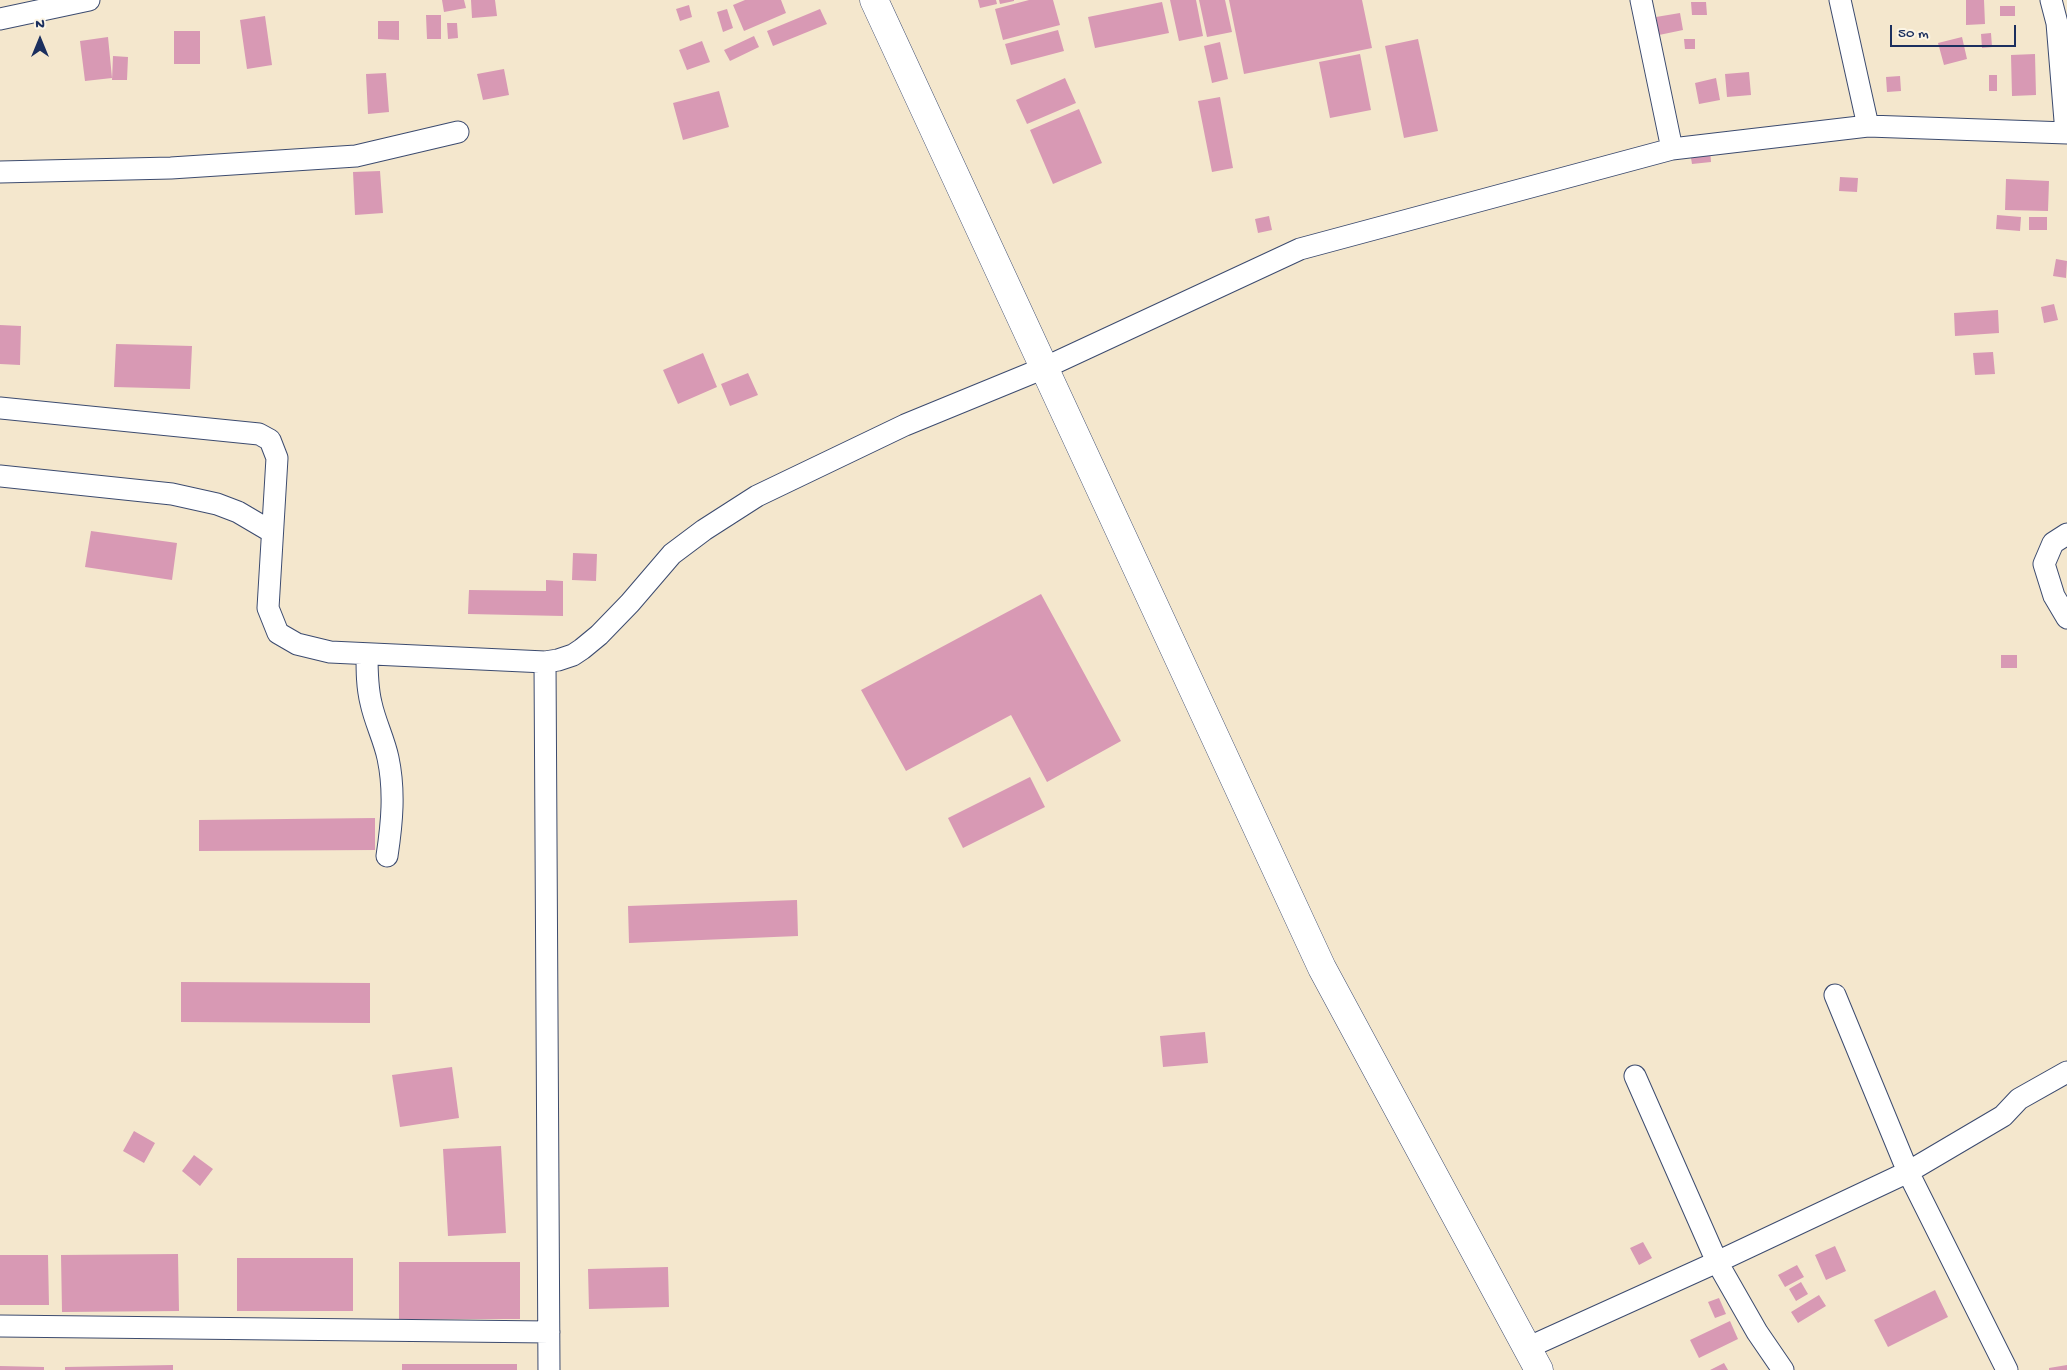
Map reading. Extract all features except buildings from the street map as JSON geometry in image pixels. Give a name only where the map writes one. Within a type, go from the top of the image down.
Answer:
[{"type":"main road","points":[[874,0],[1322,968],[1533,1359]]},
{"type":"street","points":[[0,19],[89,0]]},
{"type":"street","points":[[1641,0],[1672,149]]},
{"type":"street","points":[[1840,0],[1868,126]]},
{"type":"street","points":[[0,408],[258,434],[270,440],[276,458],[268,608],[278,633],[297,644],[330,652],[545,662],[558,660],[582,648],[599,635],[630,603],[672,554],[704,530],[757,496],[905,425],[1044,368],[1300,249],[1672,149],[1868,126],[2067,133],[2057,24],[2051,0]]},
{"type":"street","points":[[0,172],[171,168],[356,156],[458,132]]},
{"type":"street","points":[[0,476],[172,494],[216,504],[238,512],[272,532]]},
{"type":"street","points":[[2067,534],[2053,543],[2044,564],[2054,596],[2067,618]]},
{"type":"street","points":[[367,654],[367,681],[370,697],[388,757],[394,793],[387,856]]},
{"type":"street","points":[[545,662],[549,1370]]},
{"type":"street","points":[[1835,995],[1908,1172],[2007,1370]]},
{"type":"street","points":[[1533,1359],[1717,1262],[1908,1172],[2003,1116],[2019,1098],[2067,1072]]},
{"type":"street","points":[[1635,1076],[1717,1262],[1757,1332],[1783,1370]]},
{"type":"street","points":[[0,1326],[549,1332]]}]
